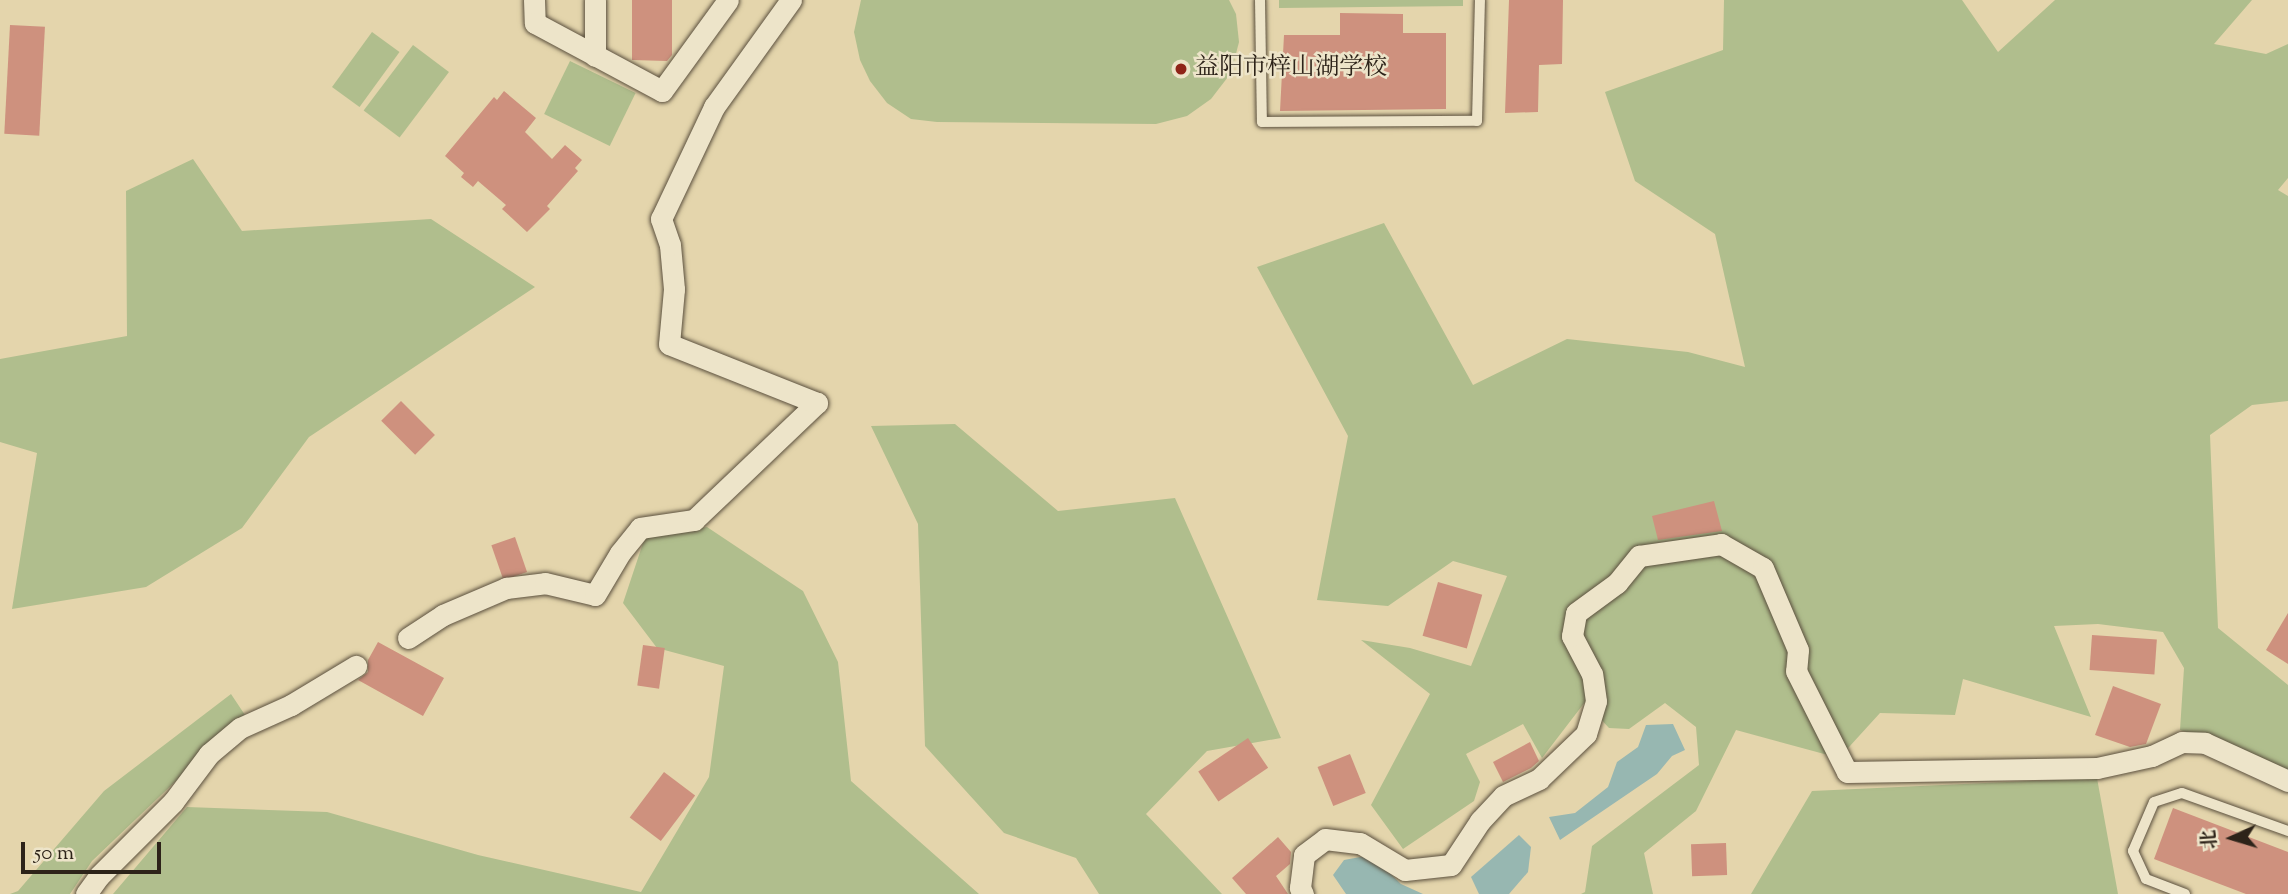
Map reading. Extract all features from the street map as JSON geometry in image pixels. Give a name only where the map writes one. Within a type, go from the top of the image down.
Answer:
[{"type":"street","points":[[534,0],[534,23],[662,91],[727,0]]},
{"type":"street","points":[[595,0],[595,56]]},
{"type":"street","points":[[408,638],[443,615],[506,588],[545,583],[595,595],[620,552],[640,528],[694,520],[817,403],[669,344],[674,289],[670,245],[661,219],[714,107],[791,0]]},
{"type":"street","points":[[1303,894],[1300,888],[1304,855],[1325,839],[1360,843],[1405,870],[1451,865],[1480,821],[1503,796],[1539,779],[1586,734],[1596,701],[1592,674],[1572,636],[1576,613],[1617,583],[1639,556],[1721,544],[1763,568],[1798,650],[1796,671],[1847,772],[2096,768],[2152,756],[2182,742],[2194,742],[2205,743],[2288,781]]},
{"type":"street","points":[[86,894],[99,876],[173,803],[209,754],[240,728],[291,705],[356,666]]},
{"type":"lane","points":[[1260,0],[1262,122],[1289,122],[1477,121],[1480,0]]},
{"type":"lane","points":[[2185,894],[2146,878],[2133,851],[2154,802],[2182,793],[2288,831]]},
{"type":"green space","points":[[861,0],[1229,0],[1236,14],[1239,42],[1231,73],[1211,99],[1187,116],[1156,124],[937,122],[911,119],[887,103],[870,81],[860,60],[854,32]]},
{"type":"green space","points":[[1279,0],[1463,0],[1463,6],[1279,8]]},
{"type":"green space","points":[[1724,0],[1962,0],[1998,52],[2055,0],[2252,0],[2214,44],[2266,54],[2288,44],[2288,178],[2278,190],[2288,196],[2288,401],[2252,405],[2210,435],[2218,628],[2288,685],[2288,776],[2234,747],[2180,730],[2184,668],[2163,632],[2098,624],[2054,626],[2091,717],[1963,679],[1955,715],[1880,713],[1839,758],[1736,730],[1696,811],[1644,853],[1653,894],[1581,894],[1585,892],[1592,846],[1699,765],[1696,727],[1665,703],[1629,729],[1609,728],[1585,702],[1542,758],[1523,724],[1466,754],[1480,782],[1474,801],[1403,849],[1371,805],[1430,694],[1361,640],[1410,648],[1471,666],[1507,576],[1453,561],[1388,606],[1317,600],[1348,436],[1257,267],[1384,223],[1473,385],[1567,339],[1688,352],[1745,367],[1715,234],[1635,181],[1605,92],[1723,50]]},
{"type":"green space","points":[[372,32],[400,52],[360,107],[332,87]]},
{"type":"green space","points":[[413,45],[449,72],[400,138],[364,110]]},
{"type":"green space","points":[[570,61],[636,93],[610,146],[544,114]]},
{"type":"green space","points":[[193,159],[242,231],[431,219],[535,287],[309,437],[242,528],[146,587],[12,609],[37,453],[0,442],[0,359],[127,336],[126,191]]},
{"type":"green space","points":[[955,424],[1058,511],[1175,498],[1281,738],[1207,751],[1146,814],[1222,894],[1099,894],[1076,858],[1004,833],[925,746],[918,524],[871,426]]},
{"type":"green space","points":[[707,527],[803,591],[838,662],[851,781],[979,894],[113,894],[187,807],[327,812],[478,855],[641,892],[709,777],[724,666],[657,648],[623,603],[645,537]]},
{"type":"green space","points":[[231,694],[245,715],[92,861],[70,894],[10,894],[18,891],[104,791]]},
{"type":"green space","points":[[2097,778],[2118,894],[1751,894],[1812,791]]},
{"type":"water","points":[[1673,724],[1685,750],[1672,756],[1657,774],[1560,840],[1549,817],[1575,813],[1608,787],[1617,762],[1638,747],[1646,725]]},
{"type":"water","points":[[1519,835],[1531,847],[1528,872],[1509,894],[1479,894],[1471,877]]},
{"type":"water","points":[[1371,855],[1401,884],[1423,894],[1346,894],[1333,875],[1344,860]]},
{"type":"building","points":[[632,0],[672,0],[672,55],[667,61],[632,60]]},
{"type":"building","points":[[1509,0],[1563,0],[1562,64],[1539,65],[1538,112],[1505,113]]},
{"type":"building","points":[[1340,13],[1403,14],[1403,33],[1446,33],[1446,109],[1280,111],[1284,35],[1340,35]]},
{"type":"building","points":[[10,25],[45,27],[39,136],[4,134]]},
{"type":"building","points":[[504,91],[536,118],[525,132],[552,159],[565,145],[582,160],[575,168],[578,171],[547,206],[550,209],[527,232],[502,209],[506,205],[478,181],[473,187],[461,177],[464,173],[445,156],[494,97],[497,100]]},
{"type":"building","points":[[401,401],[435,435],[415,455],[381,421]]},
{"type":"building","points":[[1714,501],[1722,531],[1658,540],[1652,516]]},
{"type":"building","points":[[515,537],[527,572],[503,580],[491,545]]},
{"type":"building","points":[[1438,582],[1482,595],[1467,649],[1423,636]]},
{"type":"building","points":[[2288,613],[2288,664],[2266,650]]},
{"type":"building","points":[[2092,635],[2157,640],[2154,674],[2090,670]]},
{"type":"building","points":[[378,642],[444,678],[423,716],[358,680],[368,672],[368,660]]},
{"type":"building","points":[[643,645],[665,648],[659,689],[637,686]]},
{"type":"building","points":[[2113,686],[2161,704],[2146,744],[2130,747],[2095,735]]},
{"type":"building","points":[[1248,738],[1268,768],[1218,801],[1198,772]]},
{"type":"building","points":[[1530,742],[1539,761],[1503,782],[1493,762]]},
{"type":"building","points":[[1350,754],[1366,793],[1333,806],[1318,767]]},
{"type":"building","points":[[664,772],[695,795],[661,841],[630,818]]},
{"type":"building","points":[[2173,808],[2288,852],[2288,894],[2246,894],[2154,859]]},
{"type":"building","points":[[1278,837],[1291,852],[1290,864],[1276,876],[1288,894],[1246,894],[1232,878]]},
{"type":"building","points":[[1726,843],[1727,875],[1692,876],[1691,844]]},
{"type":"place","name":"益阳市梓山湖学校","points":[[1181,69]]}]
